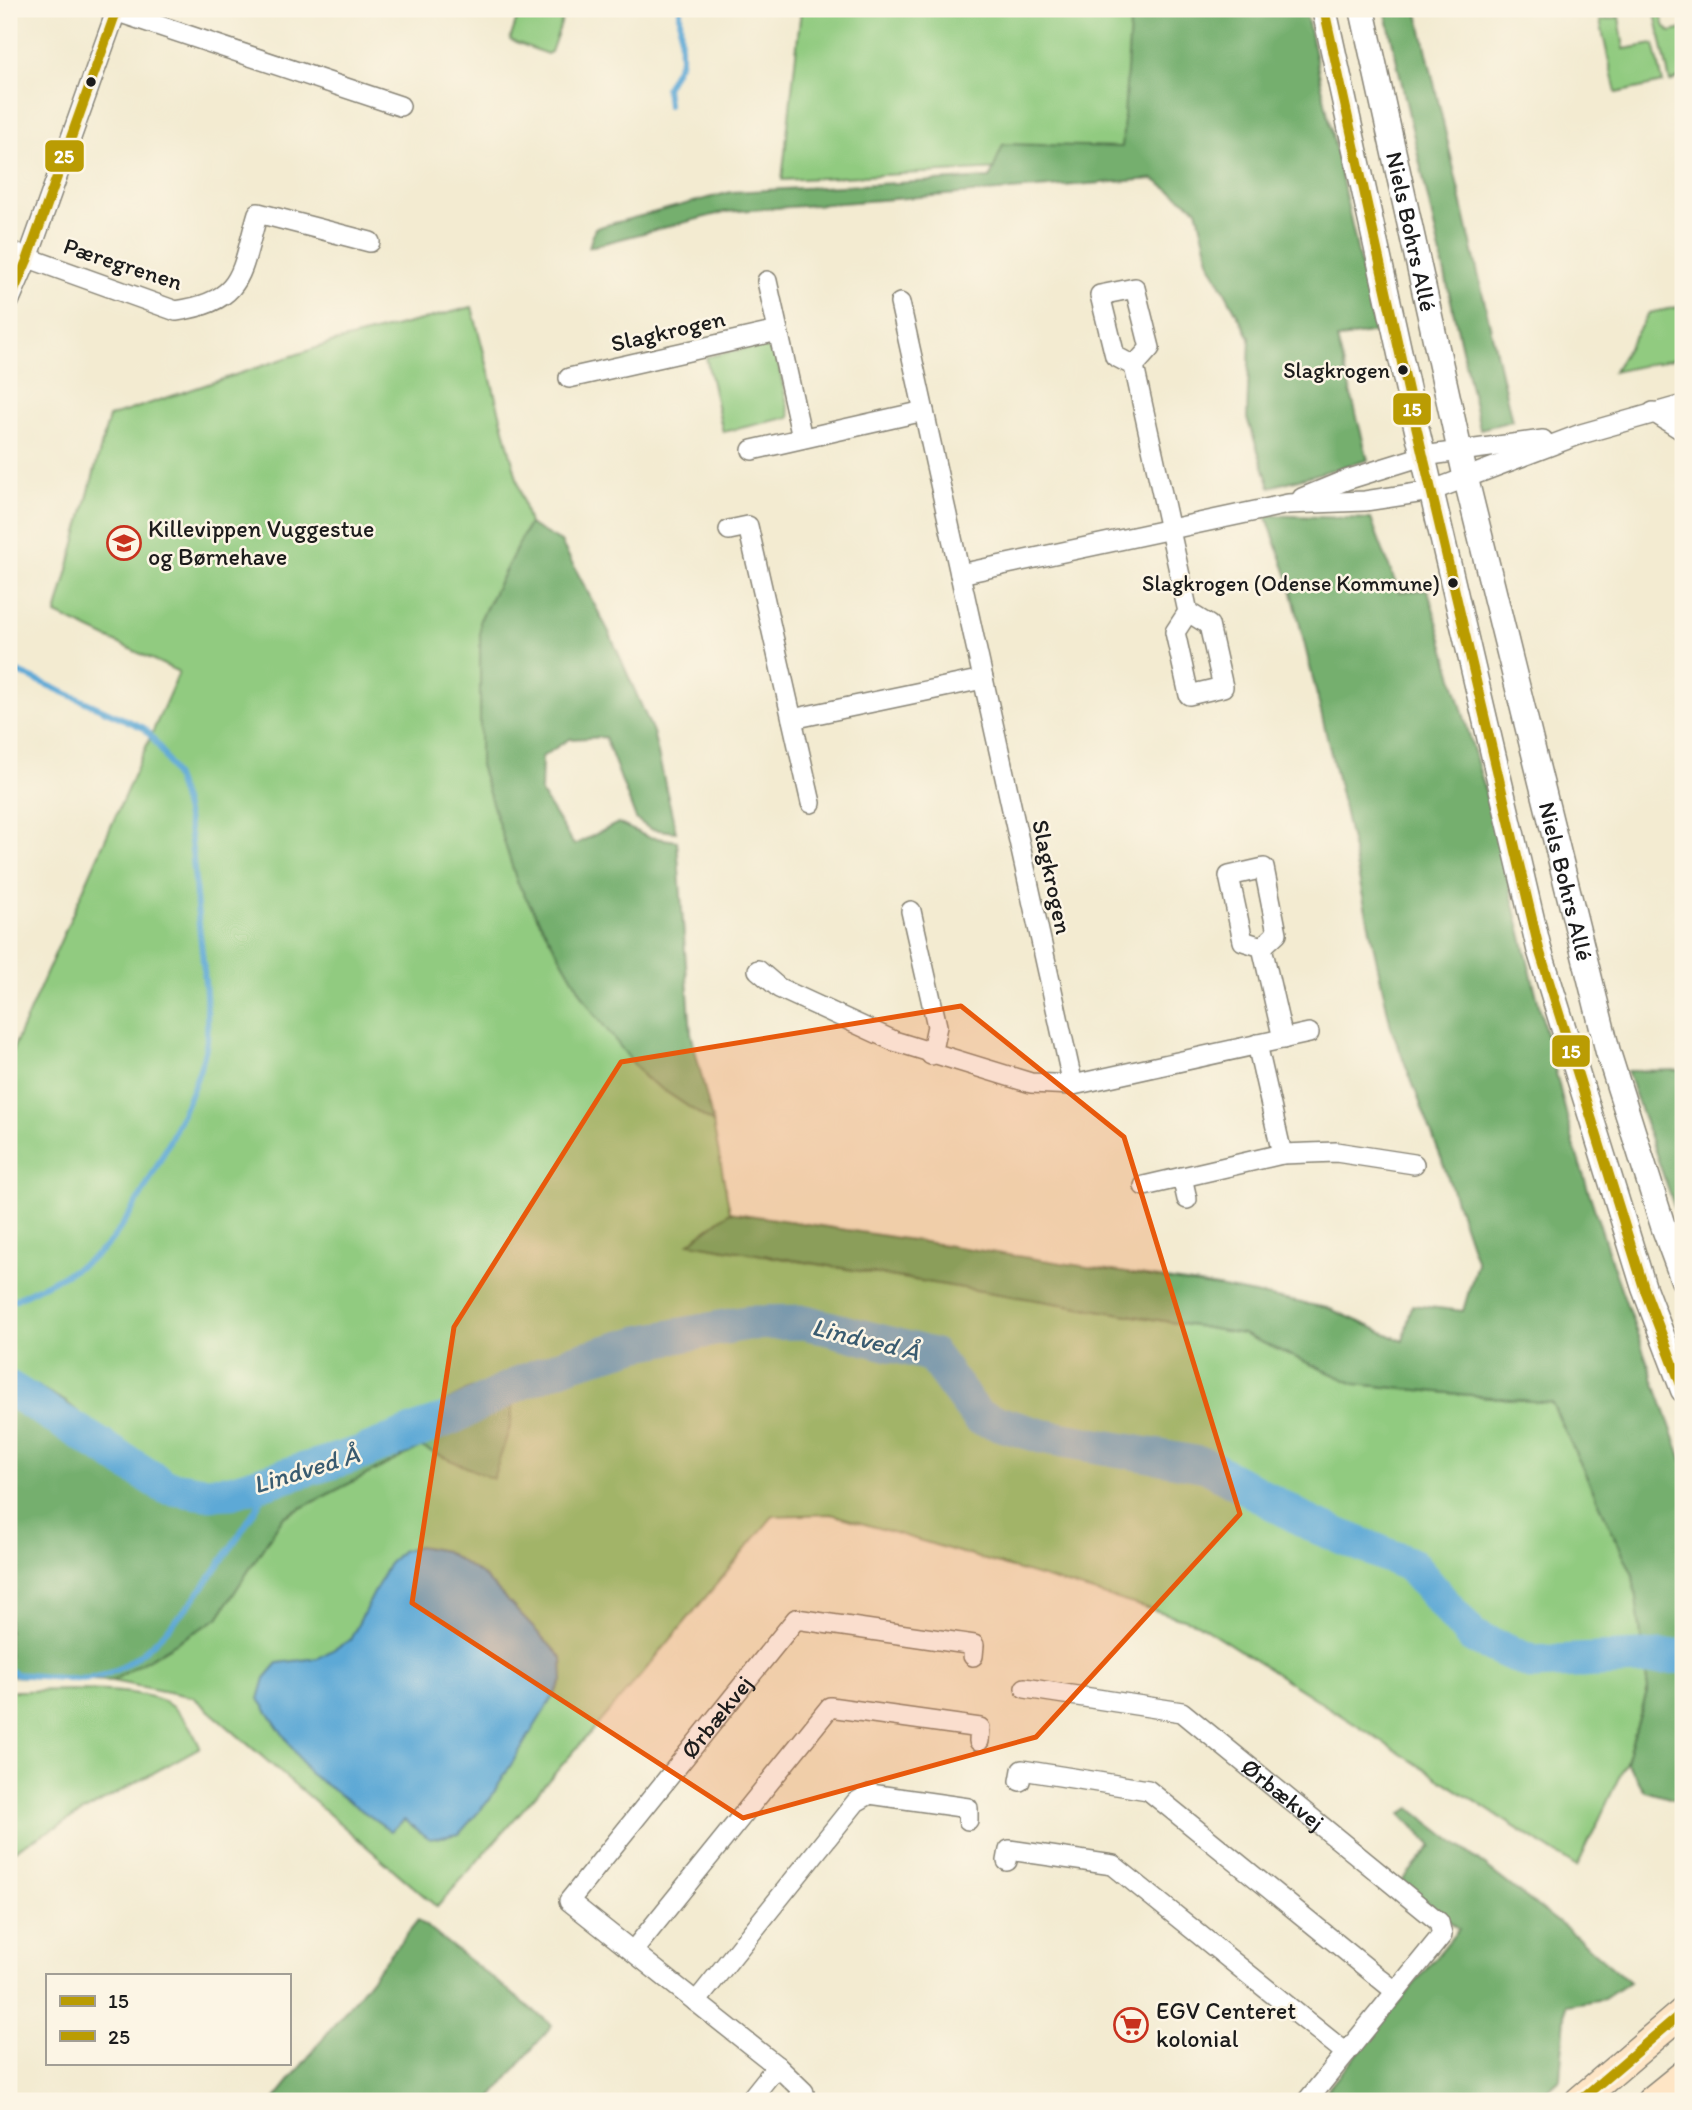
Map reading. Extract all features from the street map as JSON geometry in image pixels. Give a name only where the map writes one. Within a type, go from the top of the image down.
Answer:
[{"type":"main road","points":[[1579,2101],[1683,2012]]},
{"type":"main road","points":[[1651,2101],[1683,2075]]},
{"type":"street","name":"Niels Bohrs Allé","points":[[1324,9],[1373,232],[1450,484],[1520,696],[1608,1052],[1663,1226],[1683,1280]]},
{"type":"street","name":"Niels Bohrs Allé","points":[[1362,9],[1441,455],[1450,484],[1539,949],[1640,1276],[1683,1390]]},
{"type":"street","points":[[9,302],[114,10],[400,106]]},
{"type":"street","name":"Pæregrenen","points":[[9,251],[176,311],[200,307],[225,297],[239,278],[258,213],[370,242]]},
{"type":"street","points":[[767,281],[802,438]]},
{"type":"street","name":"Slagkrogen","points":[[900,303],[1073,1085]]},
{"type":"street","name":"Slagkrogen","points":[[569,378],[778,331]]},
{"type":"street","points":[[1134,366],[1188,612]]},
{"type":"street","points":[[960,574],[1288,504],[1365,500],[1450,484],[1581,434],[1683,405]]},
{"type":"street","points":[[752,450],[923,411]]},
{"type":"street","points":[[1653,412],[1683,431]]},
{"type":"street","points":[[1288,504],[1346,480],[1441,455],[1581,434]]},
{"type":"street","points":[[729,530],[748,526],[811,803]]},
{"type":"street","points":[[792,719],[983,679]]},
{"type":"street","points":[[911,911],[937,1026],[931,1055]]},
{"type":"street","points":[[1262,947],[1283,1039]]},
{"type":"street","points":[[758,970],[779,988],[894,1041],[931,1055],[1031,1083],[1073,1085],[1309,1033]]},
{"type":"street","points":[[1256,1044],[1282,1154]]},
{"type":"street","points":[[1144,1186],[1282,1154],[1336,1152],[1413,1164]]},
{"type":"street","points":[[1182,1177],[1187,1199]]},
{"type":"street","name":"Ørbækvej","points":[[796,2101],[804,2091],[777,2067],[569,1901],[796,1619],[974,1645],[973,1657]]},
{"type":"street","name":"Ørbækvej","points":[[1025,1688],[1182,1712],[1439,1922],[1441,1935],[1307,2101]]},
{"type":"street","points":[[633,1951],[830,1707],[980,1728],[979,1741]]},
{"type":"street","points":[[1020,1781],[1022,1770],[1148,1790],[1395,1991]]},
{"type":"street","points":[[696,2001],[856,1802],[870,1794],[968,1808],[968,1820]]},
{"type":"street","points":[[1007,1861],[1009,1850],[1113,1865],[1346,2053]]},
{"type":"street","points":[[749,2101],[777,2067]]},
{"type":"highlighted area","points":[[961,1006],[1124,1137],[1240,1514],[1036,1737],[743,1818],[412,1603],[454,1327],[621,1062]]},
{"type":"green space","points":[[520,9],[561,9],[564,15],[551,52],[547,54],[510,40]]},
{"type":"green space","points":[[801,9],[1130,9],[1142,162],[782,180]]},
{"type":"green space","points":[[1131,9],[1305,9],[1375,332],[1337,339],[1368,460],[1270,487],[1247,418],[1250,338],[1210,264],[1197,209],[1153,179],[725,212],[589,247],[595,228],[731,192],[990,178],[1003,144],[1122,147]]},
{"type":"green space","points":[[1385,9],[1417,9],[1512,421],[1480,429]]},
{"type":"green space","points":[[1654,9],[1659,9],[1665,27],[1670,32],[1683,29],[1683,76],[1670,82]]},
{"type":"green space","points":[[1619,17],[1624,49],[1654,44],[1663,83],[1616,93],[1600,21]]},
{"type":"green space","points":[[1683,306],[1683,357],[1613,372],[1649,313]]},
{"type":"green space","points":[[472,307],[529,524],[480,620],[480,765],[644,1077],[713,1123],[730,1212],[690,1243],[1243,1334],[1355,1384],[1552,1403],[1633,1575],[1648,1689],[1626,1762],[1577,1867],[1197,1623],[831,1514],[773,1516],[642,1674],[437,1907],[193,1697],[112,1681],[218,1618],[283,1517],[421,1447],[407,1423],[239,1481],[151,1472],[66,1402],[9,1371],[9,1058],[179,672],[56,614],[109,417],[331,343]]},
{"type":"green space","points":[[762,345],[776,354],[790,417],[723,432],[706,357]]},
{"type":"green space","points":[[1266,515],[1371,519],[1399,592],[1428,590],[1487,797],[1575,1149],[1613,1266],[1683,1462],[1683,1802],[1645,1791],[1626,1762],[1648,1689],[1633,1575],[1552,1403],[1355,1384],[1243,1334],[689,1243],[730,1212],[1218,1287],[1328,1308],[1403,1341],[1412,1305],[1463,1311],[1477,1263],[1443,1163],[1391,1027],[1341,795],[1289,580]]},
{"type":"green space","points":[[529,524],[561,542],[609,632],[653,732],[676,832],[650,829],[636,819],[605,737],[569,739],[542,757],[541,793],[574,845],[618,823],[648,837],[677,841],[691,1033],[713,1123],[644,1077],[590,1008],[517,882],[480,765],[480,620]]},
{"type":"green space","points":[[1683,1070],[1683,1232],[1627,1071]]},
{"type":"green space","points":[[9,1371],[66,1402],[151,1472],[239,1481],[407,1423],[470,1389],[514,1382],[511,1424],[493,1479],[421,1447],[283,1517],[218,1618],[112,1681],[9,1676]]},
{"type":"green space","points":[[92,1690],[155,1698],[179,1713],[200,1747],[9,1853],[9,1691]]},
{"type":"green space","points":[[1410,1808],[1572,1933],[1629,1982],[1604,1999],[1566,2005],[1560,2079],[1535,2101],[1318,2101],[1459,1929],[1401,1882],[1432,1846],[1401,1814]]},
{"type":"green space","points":[[418,1920],[552,2025],[489,2101],[273,2101]]},
{"type":"water","points":[[418,1546],[445,1551],[485,1577],[562,1658],[563,1680],[490,1799],[459,1834],[430,1839],[404,1820],[391,1831],[309,1773],[259,1699],[265,1678],[278,1663],[318,1658],[350,1640],[388,1565],[401,1551]]},
{"type":"waterway","points":[[668,105],[666,88],[681,60],[680,9]]},
{"type":"waterway","points":[[9,668],[144,728],[170,765],[185,807],[189,829],[207,1005],[207,1039],[194,1086],[165,1151],[131,1212],[101,1251],[80,1266],[9,1303]]},
{"type":"waterway","name":"Lindved Å","points":[[9,1388],[166,1487],[205,1493],[231,1492],[361,1453],[455,1416],[520,1383],[573,1362],[639,1343],[747,1323],[805,1322],[932,1355],[978,1417],[1041,1436],[1206,1465],[1313,1525],[1411,1565],[1472,1636],[1533,1663],[1683,1656]]},
{"type":"waterway","points":[[9,1670],[16,1674],[91,1678],[117,1669],[144,1651],[195,1597],[240,1534],[273,1481]]},
{"type":"transit line","name":"25","points":[[9,302],[28,258],[117,9]]},
{"type":"transit line","name":"15","points":[[1324,9],[1413,413],[1539,949],[1644,1288],[1683,1390]]},
{"type":"transit line","name":"15","points":[[1579,2101],[1683,2012]]},
{"type":"place","name":"Slagkrogen","points":[[1403,370]]},
{"type":"place","name":"Killevippen Vuggestue og Børnehave","points":[[124,543]]},
{"type":"place","name":"Slagkrogen (Odense Kommune)","points":[[1453,583]]},
{"type":"place","name":"EGV Centeret kolonial","points":[[1131,2025]]}]
